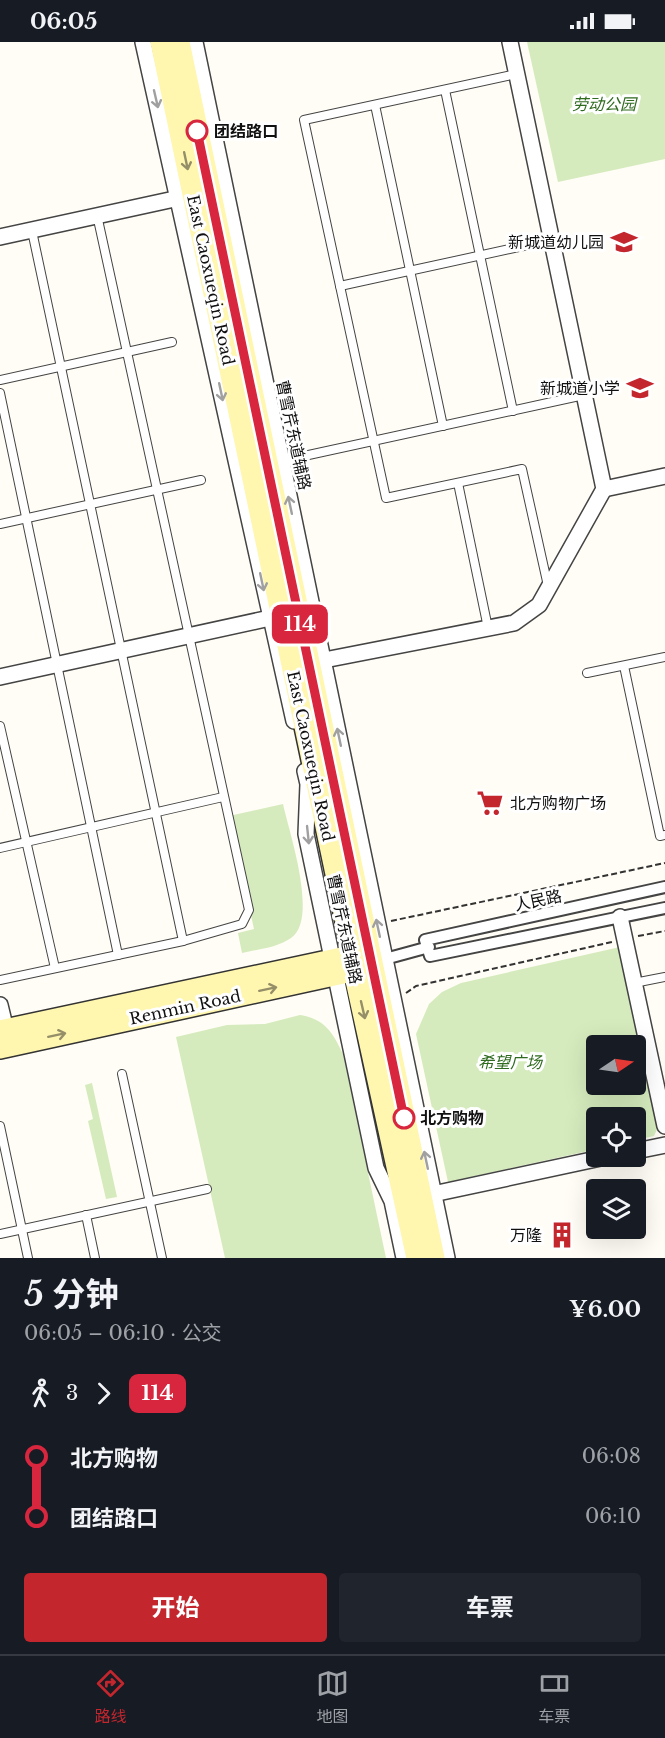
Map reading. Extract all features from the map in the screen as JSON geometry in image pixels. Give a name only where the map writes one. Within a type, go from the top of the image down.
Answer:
[{"type":"main road","name":"East Caoxueqin Road","points":[[161,42],[357,963],[417,1258]]},
{"type":"main road","name":"East Caoxueqin Road","points":[[179,42],[316,662],[357,963],[434,1258]]},
{"type":"main road","name":"Renmin Road","points":[[2,1036],[357,963]]},
{"type":"street","name":"曹雪芹东道辅路","points":[[143,42],[308,784],[306,834],[357,963],[376,1168],[392,1201],[404,1258]]},
{"type":"street","name":"曹雪芹东道辅路","points":[[195,42],[281,461],[316,662],[376,918],[357,963]]},
{"type":"street","points":[[316,662],[514,623],[539,605],[604,489],[510,42]]},
{"type":"street","points":[[0,237],[179,198]]},
{"type":"street","points":[[604,489],[665,476]]},
{"type":"street","points":[[0,677],[270,618]]},
{"type":"street","name":"人民路","points":[[665,887],[425,940],[429,947],[430,957],[665,908]]},
{"type":"street","points":[[620,917],[665,1126]]},
{"type":"street","name":"人民路","points":[[357,963],[429,947]]},
{"type":"street","name":"曹雪芹东道辅路","points":[[357,963],[395,1007],[447,1258]]},
{"type":"street","points":[[0,1005],[2,1036]]},
{"type":"street","points":[[646,1149],[665,1145]]},
{"type":"street","points":[[434,1194],[586,1161]]},
{"type":"lane","points":[[516,74],[304,120],[386,498],[522,470],[548,588]]},
{"type":"lane","points":[[445,90],[513,411]]},
{"type":"lane","points":[[375,105],[443,426]]},
{"type":"lane","points":[[0,980],[183,941],[242,924],[249,910],[97,215]]},
{"type":"lane","points":[[32,231],[183,941]]},
{"type":"lane","points":[[340,286],[551,240]]},
{"type":"lane","points":[[0,380],[172,342]]},
{"type":"lane","points":[[0,393],[118,955]]},
{"type":"lane","points":[[281,461],[584,395]]},
{"type":"lane","points":[[0,524],[201,480]]},
{"type":"lane","points":[[458,483],[488,628]]},
{"type":"lane","points":[[587,673],[665,657]]},
{"type":"lane","points":[[624,666],[660,836],[665,835]]},
{"type":"lane","points":[[0,726],[55,968]]},
{"type":"lane","points":[[0,848],[223,797]]},
{"type":"lane","points":[[634,983],[665,977]]},
{"type":"lane","points":[[122,1074],[162,1258]]},
{"type":"lane","points":[[0,1126],[28,1258]]},
{"type":"lane","points":[[0,1234],[207,1189]]},
{"type":"lane","points":[[86,1215],[95,1258]]},
{"type":"path","points":[[376,918],[399,920],[665,863]]},
{"type":"path","points":[[395,1007],[404,994],[417,986],[665,931]]},
{"type":"green space","name":"劳动公园","points":[[527,42],[665,42],[665,159],[558,182]]},
{"type":"green space","points":[[283,804],[300,874],[302,913],[299,928],[291,938],[280,944],[242,953],[238,933],[254,929],[229,816]]},
{"type":"green space","name":"希望广场","points":[[620,947],[639,1035],[586,1035],[586,1095],[646,1095],[646,1066],[659,1125],[654,1136],[646,1138],[646,1107],[586,1107],[586,1151],[448,1182],[416,1034],[429,1004],[442,992],[461,983]]},
{"type":"green space","points":[[300,1015],[316,1020],[327,1028],[343,1054],[386,1258],[225,1258],[176,1037],[227,1025],[265,1024]]},
{"type":"green space","points":[[92,1083],[117,1197],[106,1199],[88,1121],[93,1119],[85,1085]]},
{"type":"bus line","name":"114","points":[[197,131],[404,1118]]},
{"type":"place","name":"团结路口","points":[[197,131]]},
{"type":"place","name":"新城道幼儿园","points":[[624,242]]},
{"type":"place","name":"新城道小学","points":[[640,388]]},
{"type":"place","name":"北方购物广场","points":[[490,803]]},
{"type":"place","name":"北方购物","points":[[404,1118]]},
{"type":"place","name":"万隆","points":[[562,1235]]}]
